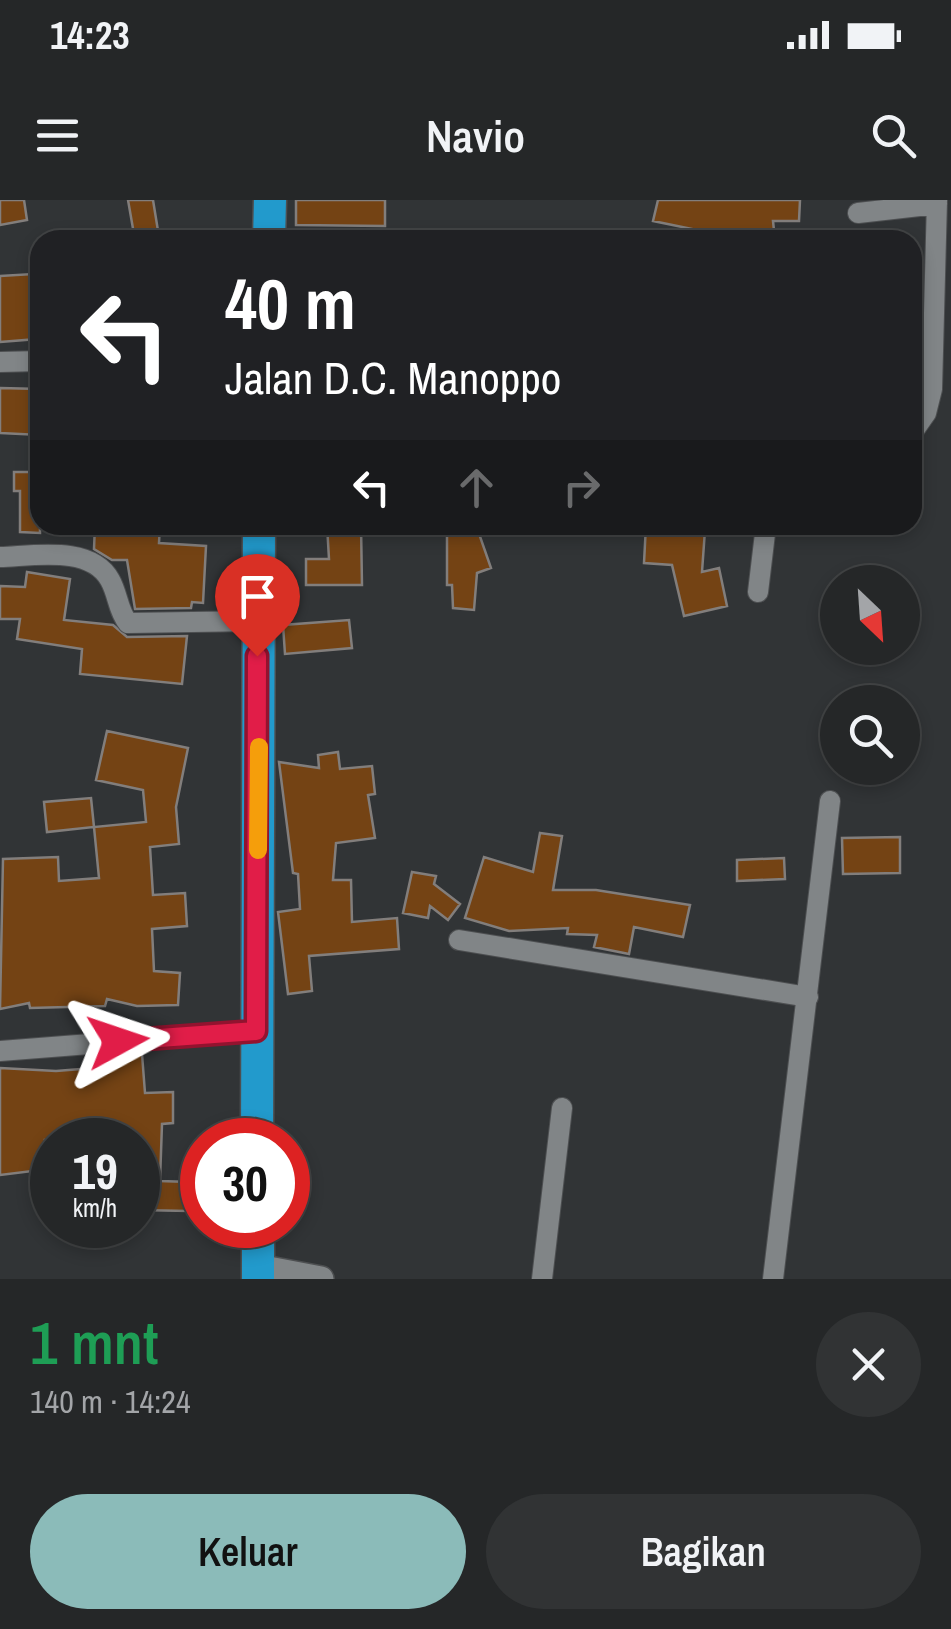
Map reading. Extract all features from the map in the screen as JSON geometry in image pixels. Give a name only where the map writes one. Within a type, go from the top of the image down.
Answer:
[{"type":"highway","points":[[268,230],[270,200]]},
{"type":"highway","points":[[257,1118],[259,535]]},
{"type":"street","points":[[858,214],[937,202],[932,389],[922,419]]},
{"type":"street","points":[[0,362],[30,361]]},
{"type":"street","points":[[758,592],[765,535]]},
{"type":"street","points":[[0,556],[86,558],[108,576],[121,615],[128,623],[256,620]]},
{"type":"street","points":[[773,1279],[830,802]]},
{"type":"street","points":[[458,940],[808,997]]},
{"type":"street","points":[[0,1051],[256,1031]]},
{"type":"street","points":[[542,1279],[562,1108]]},
{"type":"street","points":[[258,1273],[320,1279]]},
{"type":"building","points":[[0,200],[24,200],[27,220],[0,225]]},
{"type":"building","points":[[128,200],[153,200],[158,230],[133,230]]},
{"type":"building","points":[[296,200],[385,200],[385,226],[296,225]]},
{"type":"building","points":[[658,200],[800,200],[799,221],[773,221],[774,230],[697,230],[653,221]]},
{"type":"building","points":[[30,274],[30,340],[0,342],[0,276]]},
{"type":"building","points":[[0,388],[30,389],[30,434],[0,433]]},
{"type":"building","points":[[14,472],[30,472],[30,532],[20,532],[20,491],[14,491]]},
{"type":"building","points":[[95,535],[159,535],[159,543],[206,546],[203,603],[192,602],[191,608],[135,609],[127,560],[112,560],[94,549]]},
{"type":"building","points":[[328,535],[361,535],[362,585],[306,585],[306,559],[329,559]]},
{"type":"building","points":[[447,535],[479,535],[491,568],[477,573],[474,610],[453,608],[452,585],[447,585]]},
{"type":"building","points":[[645,535],[705,535],[702,572],[719,568],[727,606],[684,616],[672,565],[644,563]]},
{"type":"building","points":[[27,572],[70,579],[64,620],[113,625],[127,637],[187,636],[182,684],[80,674],[82,649],[17,639],[20,619],[0,619],[0,586],[25,587]]},
{"type":"building","points":[[349,620],[352,648],[285,654],[283,625]]},
{"type":"building","points":[[107,731],[188,748],[176,807],[179,844],[150,847],[153,895],[185,893],[187,926],[152,929],[154,971],[180,973],[178,1005],[137,1006],[107,999],[105,1006],[30,1008],[29,1003],[0,1009],[3,859],[58,857],[59,881],[99,878],[94,827],[146,822],[143,790],[96,780]]},
{"type":"building","points":[[338,752],[340,769],[372,766],[375,794],[368,795],[375,838],[336,843],[333,880],[351,880],[352,922],[397,918],[399,949],[309,956],[312,991],[288,994],[278,912],[300,909],[279,762],[319,768],[318,755]]},
{"type":"building","points":[[91,798],[94,827],[47,832],[44,802]]},
{"type":"building","points":[[540,833],[562,836],[553,890],[596,890],[690,905],[683,937],[634,927],[629,954],[594,947],[597,935],[567,934],[568,928],[509,931],[465,918],[484,857],[533,872]]},
{"type":"building","points":[[900,837],[900,873],[843,874],[842,838]]},
{"type":"building","points":[[784,858],[785,879],[737,881],[737,860]]},
{"type":"building","points":[[412,872],[436,876],[434,884],[460,904],[448,920],[430,906],[428,918],[403,913]]},
{"type":"building","points":[[142,1054],[145,1093],[173,1092],[173,1123],[162,1124],[160,1181],[160,1118],[30,1118],[30,1171],[0,1175],[0,1068],[56,1071],[106,1067],[105,1057]]},
{"type":"building","points":[[160,1181],[180,1182],[180,1211],[160,1210]]},
{"type":"slow traffic","points":[[258,850],[259,747]]},
{"type":"route","points":[[118,1041],[256,1031],[257,656]]}]
